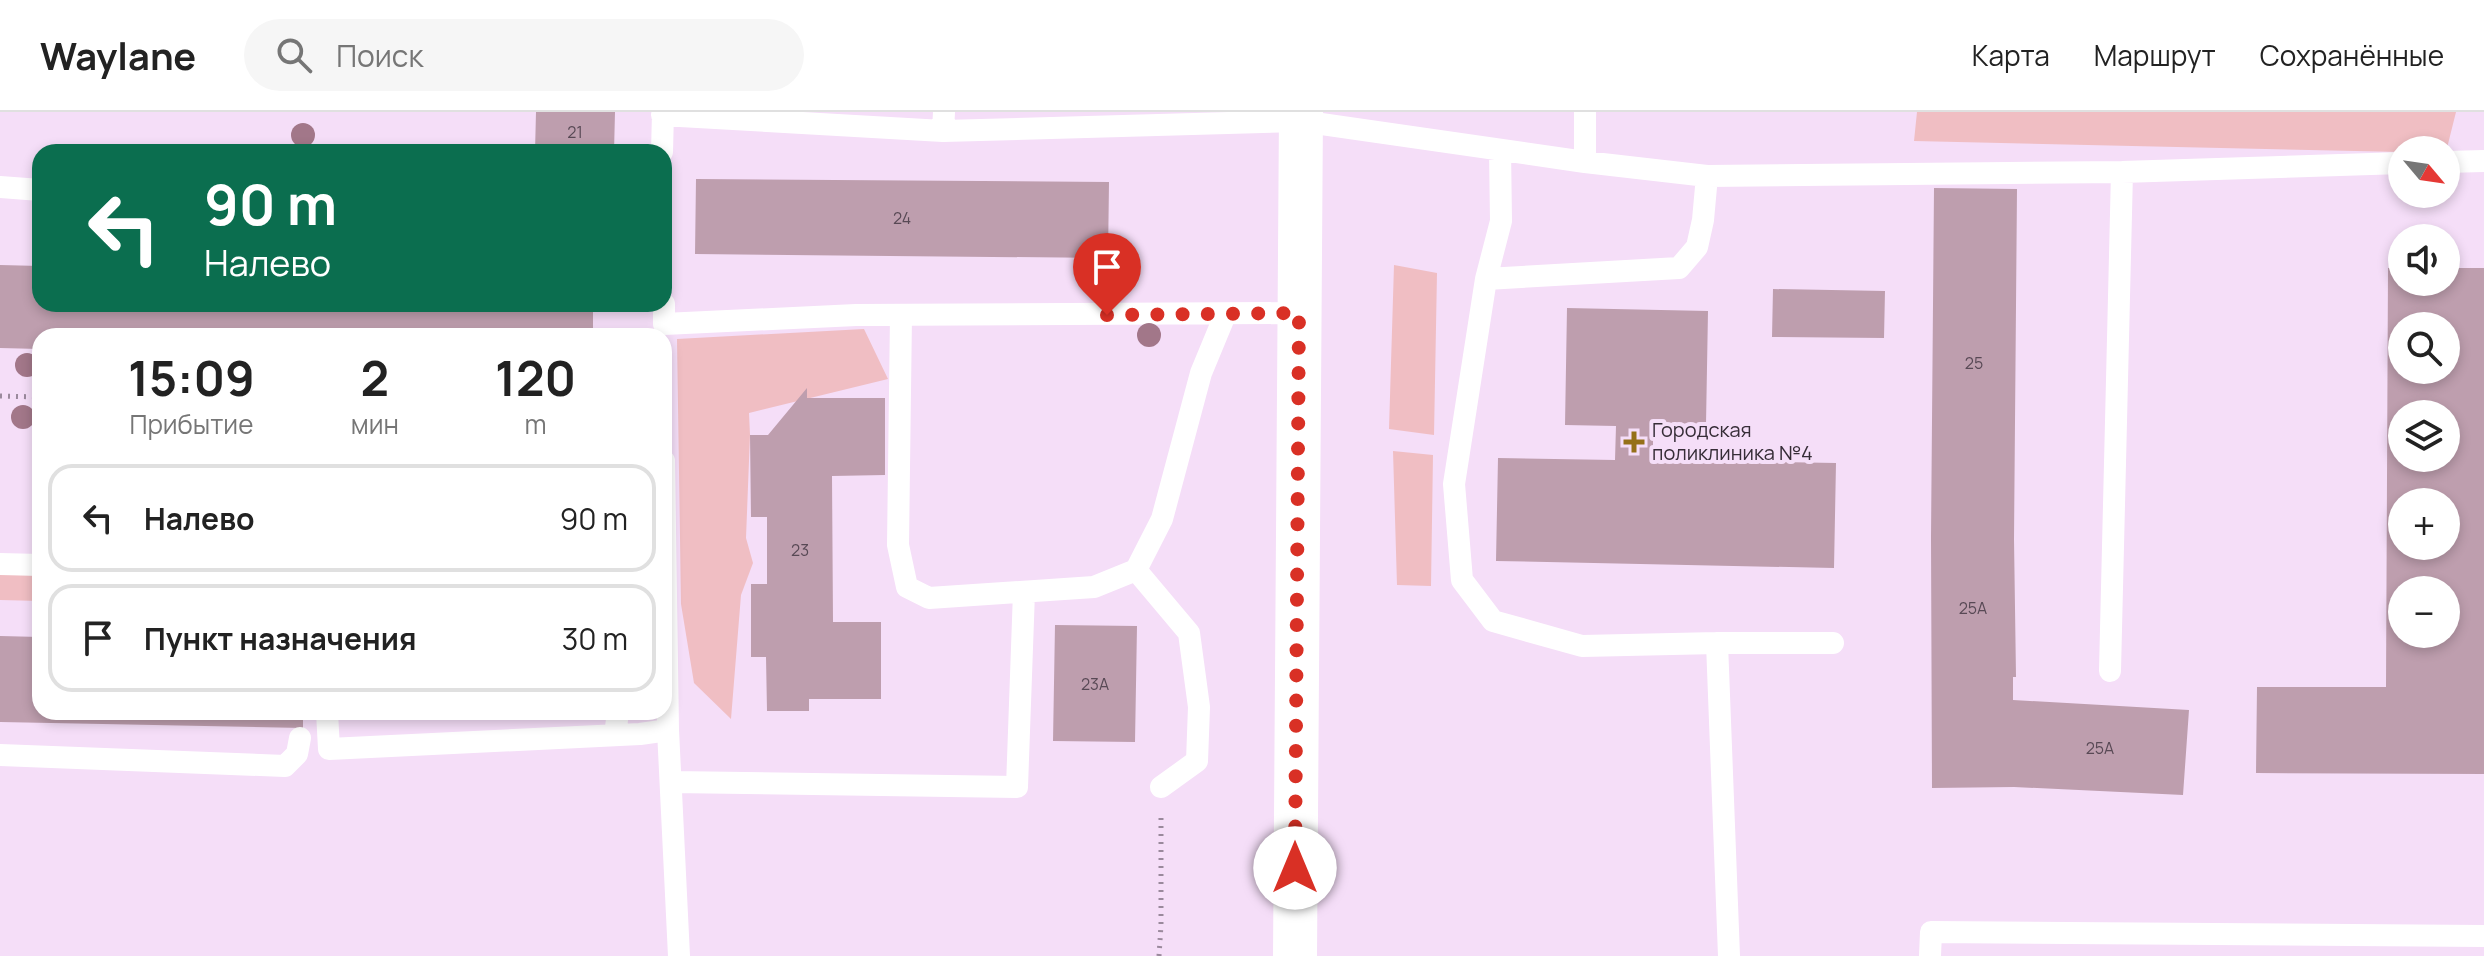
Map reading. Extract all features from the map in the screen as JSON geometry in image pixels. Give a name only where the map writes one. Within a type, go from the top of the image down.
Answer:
[{"type":"street","points":[[1295,956],[1301,117]]},
{"type":"lane","points":[[1585,112],[1585,162]]},
{"type":"lane","points":[[662,144],[662,114],[944,121],[1301,117],[1500,150],[1707,176],[2122,172],[2388,163]]},
{"type":"lane","points":[[1500,150],[1501,221],[1486,279],[1454,484],[1462,580],[1493,621],[1582,646],[1833,643]]},
{"type":"lane","points":[[2460,162],[2484,161]]},
{"type":"lane","points":[[2110,671],[2122,172]]},
{"type":"lane","points":[[1486,279],[1679,268],[1697,247],[1707,176]]},
{"type":"lane","points":[[0,187],[32,189]]},
{"type":"lane","points":[[664,321],[901,315],[1299,313]]},
{"type":"lane","points":[[901,315],[898,545],[907,587],[929,598],[1094,587],[1136,570],[1162,519],[1201,373],[1225,315]]},
{"type":"lane","points":[[0,564],[32,565]]},
{"type":"lane","points":[[1136,570],[1189,633],[1199,707],[1197,761],[1161,787]]},
{"type":"lane","points":[[672,782],[1017,787],[1024,592]]},
{"type":"lane","points":[[1717,643],[1729,956]]},
{"type":"lane","points":[[327,720],[329,749],[640,734],[668,730]]},
{"type":"lane","points":[[615,735],[617,720]]},
{"type":"lane","points":[[668,720],[679,956]]},
{"type":"lane","points":[[0,755],[285,766],[297,754],[300,738]]},
{"type":"lane","points":[[1930,956],[1931,932],[2484,936]]},
{"type":"path","points":[[0,396],[32,397]]},
{"type":"path","points":[[1159,956],[1161,787]]},
{"type":"shaded area","points":[[1917,112],[2456,112],[2450,136],[2388,136],[2388,152],[1914,141]]},
{"type":"shaded area","points":[[1394,265],[1437,273],[1434,435],[1389,429]]},
{"type":"shaded area","points":[[864,329],[888,379],[749,413],[746,538],[753,563],[741,595],[731,719],[694,683],[681,604],[677,339]]},
{"type":"shaded area","points":[[1393,451],[1433,455],[1431,586],[1397,585]]},
{"type":"shaded area","points":[[0,559],[32,560],[32,601],[0,600]]},
{"type":"building","points":[[536,112],[615,112],[614,144],[535,144]]},
{"type":"building","points":[[696,179],[1109,182],[1108,258],[695,254]]},
{"type":"building","points":[[1934,188],[2017,189],[2016,677],[2013,677],[2013,700],[2189,710],[2183,795],[2014,787],[1932,788]]},
{"type":"building","points":[[0,265],[32,266],[32,312],[593,312],[593,328],[32,328],[32,349],[0,348]]},
{"type":"building","points":[[2388,268],[2388,296],[2460,296],[2460,268],[2484,268],[2484,774],[2256,773],[2257,687],[2386,687]]},
{"type":"building","points":[[1773,289],[1885,291],[1884,338],[1772,337]]},
{"type":"building","name":"Городская поликлиника №4","points":[[1567,308],[1708,311],[1706,424],[1653,423],[1653,460],[1836,463],[1834,568],[1496,561],[1498,458],[1615,460],[1616,426],[1565,425]]},
{"type":"building","points":[[807,388],[807,398],[885,398],[885,475],[832,476],[833,622],[881,622],[881,699],[809,699],[809,711],[767,711],[766,657],[751,657],[751,584],[767,584],[767,517],[751,517],[750,435],[768,435]]},
{"type":"building","points":[[1055,625],[1137,626],[1135,742],[1053,741]]},
{"type":"building","points":[[0,636],[32,637],[32,720],[303,720],[303,728],[0,722]]},
{"type":"place","name":"Городская поликлиника №4","points":[[1634,442]]},
{"type":"route","points":[[1107,315],[1299,313],[1295,868]]}]
